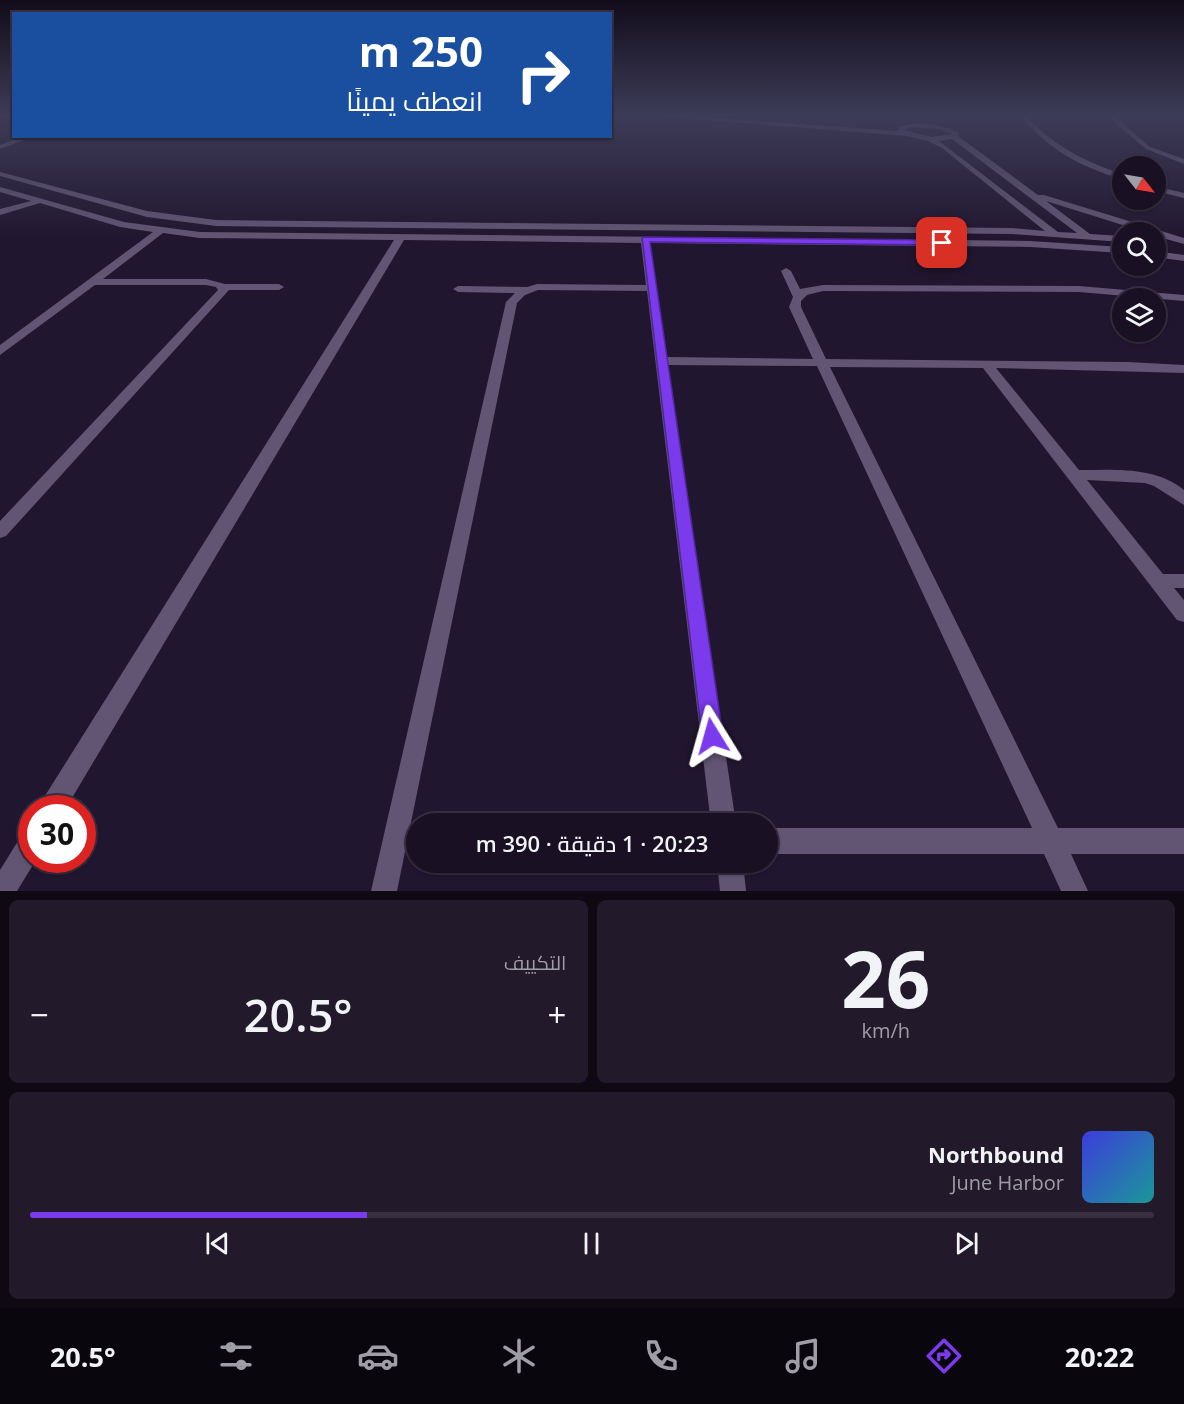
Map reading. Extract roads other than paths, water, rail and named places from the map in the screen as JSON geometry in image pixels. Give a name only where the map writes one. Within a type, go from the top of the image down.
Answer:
[{"type":"street","points":[[955,156],[1054,233]]},
{"type":"street","points":[[979,156],[1087,236]]},
{"type":"street","points":[[1070,156],[1112,173]]},
{"type":"street","points":[[1167,156],[1184,162]]},
{"type":"street","points":[[0,174],[140,213],[216,223],[1054,233],[1112,238]]},
{"type":"street","points":[[0,189],[123,225],[160,231],[222,236],[1030,244],[1112,249]]},
{"type":"street","points":[[1023,189],[1118,222]]},
{"type":"street","points":[[1166,191],[1184,196]]},
{"type":"street","points":[[0,212],[39,201]]},
{"type":"street","points":[[0,351],[160,231]]},
{"type":"street","points":[[1166,236],[1184,241]]},
{"type":"street","points":[[60,795],[401,237]]},
{"type":"street","points":[[645,239],[723,813]]},
{"type":"street","points":[[1166,245],[1184,247]]},
{"type":"street","points":[[1166,256],[1184,258]]},
{"type":"street","points":[[786,271],[798,296],[795,307],[1075,891]]},
{"type":"street","points":[[93,282],[206,282],[223,287],[279,287]]},
{"type":"street","points":[[458,289],[528,290],[548,286],[651,288]]},
{"type":"street","points":[[0,532],[222,294],[223,287]]},
{"type":"street","points":[[798,296],[812,289],[823,288],[1079,289],[1184,298]]},
{"type":"street","points":[[384,891],[512,302],[528,290]]},
{"type":"street","points":[[662,361],[986,364],[1184,369]]},
{"type":"street","points":[[986,364],[1184,614]]},
{"type":"street","points":[[1074,475],[1152,477],[1168,484],[1184,499]]},
{"type":"street","points":[[1158,581],[1184,581]]},
{"type":"street","points":[[778,841],[1184,841]]},
{"type":"street","points":[[2,891],[18,865]]},
{"type":"street","points":[[732,873],[734,891]]}]
